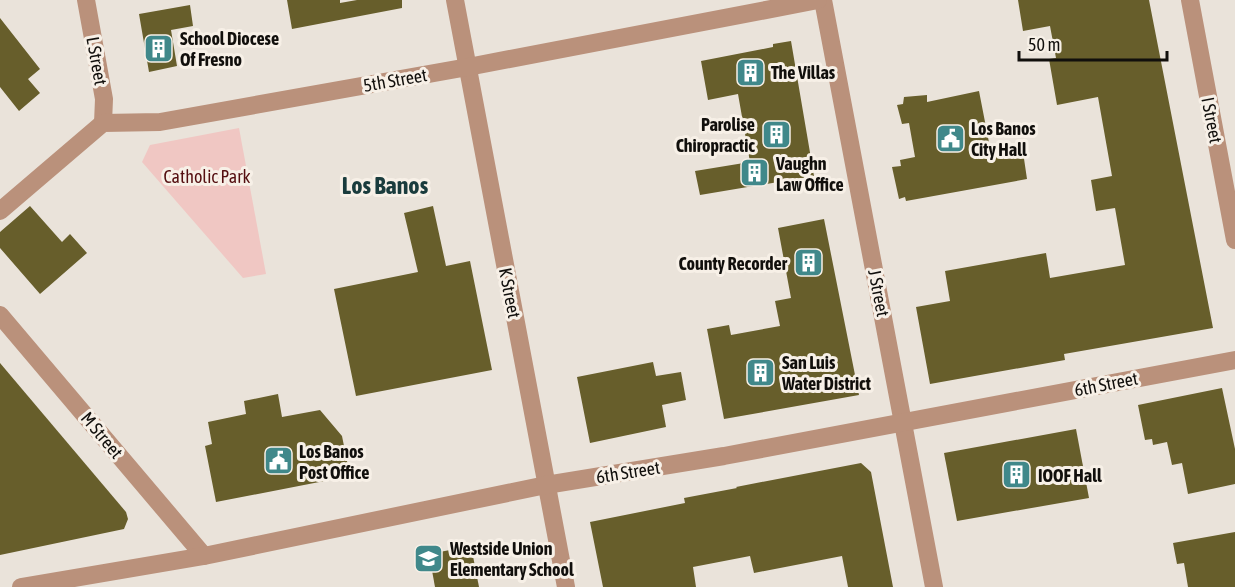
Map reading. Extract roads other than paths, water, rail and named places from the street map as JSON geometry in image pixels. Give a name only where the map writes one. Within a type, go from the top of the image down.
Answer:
[{"type":"street","name":"L Street","points":[[86,0],[104,99],[103,123]]},
{"type":"street","name":"K Street","points":[[455,0],[566,587]]},
{"type":"street","name":"5th Street","points":[[103,123],[160,122],[468,67],[818,0]]},
{"type":"street","name":"J Street","points":[[823,0],[934,587]]},
{"type":"street","name":"I Street","points":[[1190,0],[1235,240]]},
{"type":"street","points":[[0,211],[103,123]]},
{"type":"street","name":"M Street","points":[[0,315],[204,556]]},
{"type":"street","name":"6th Street","points":[[21,587],[204,556],[546,485],[724,456],[1235,360]]},
{"type":"place","name":"School Diocese Of Fresno","points":[[159,48]]},
{"type":"place","name":"The Villas","points":[[750,72]]},
{"type":"place","name":"Parolise Chiropractic","points":[[776,134]]},
{"type":"place","name":"Los Banos City Hall","points":[[950,138]]},
{"type":"place","name":"Vaughn Law Office","points":[[755,173]]},
{"type":"place","name":"County Recorder","points":[[808,263]]},
{"type":"place","name":"San Luis Water District","points":[[761,372]]},
{"type":"place","name":"Los Banos Post Office","points":[[278,461]]},
{"type":"place","name":"IOOF Hall","points":[[1017,475]]},
{"type":"place","name":"Westside Union Elementary School","points":[[429,558]]},
{"type":"district","name":"Los Banos","points":[[385,185]]},
{"type":"park label","name":"Catholic Park","points":[[207,176]]}]
